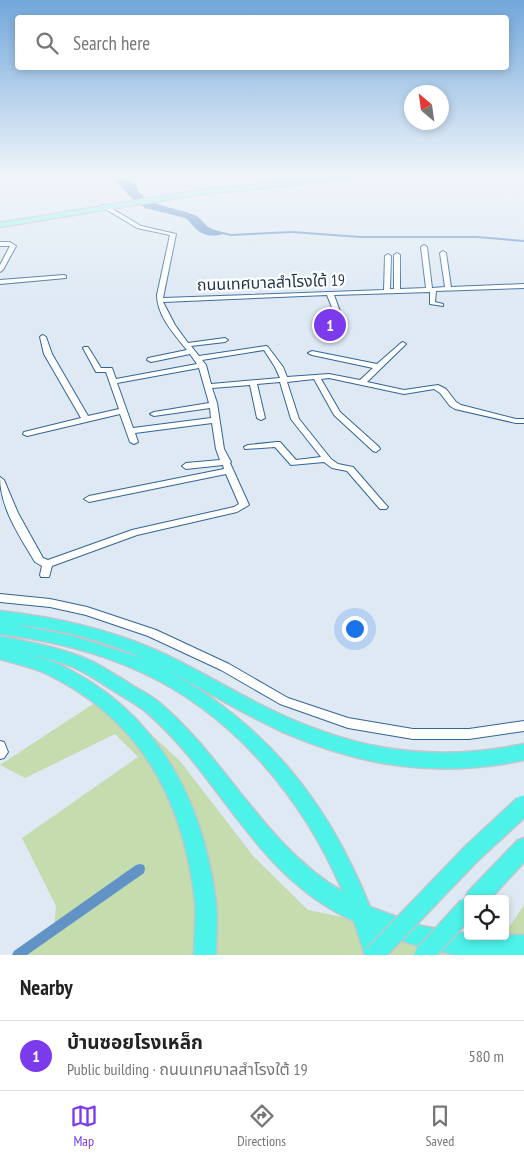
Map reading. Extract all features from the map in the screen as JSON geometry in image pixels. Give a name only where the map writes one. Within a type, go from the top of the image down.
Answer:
[{"type":"highway","points":[[0,617],[47,622],[78,629],[132,646],[160,658],[258,712],[288,726],[336,745],[366,753],[403,759],[446,761],[495,758],[524,752]]},
{"type":"highway","points":[[0,628],[76,642],[146,667],[192,693],[233,723],[283,772],[314,813],[332,844],[352,886],[369,929],[375,955]]},
{"type":"highway","points":[[0,642],[76,662],[105,677],[151,706],[192,748],[238,808],[291,868],[314,887],[339,902],[367,917],[413,934],[442,941],[474,948],[524,946]]},
{"type":"highway","points":[[0,653],[45,667],[90,689],[125,718],[157,756],[182,802],[192,826],[199,853],[205,905],[205,955]]},
{"type":"highway","points":[[375,955],[472,853],[524,805]]},
{"type":"highway","points":[[479,895],[524,848]]},
{"type":"highway","points":[[424,955],[464,911]]},
{"type":"main road","points":[[0,224],[26,220]]},
{"type":"street","points":[[0,480],[13,512],[39,560],[47,564],[135,532],[244,506],[220,449],[208,386],[195,355],[172,326],[160,302],[173,234],[139,227],[127,220]]},
{"type":"street","points":[[0,244],[10,244],[13,246],[0,270]]},
{"type":"street","points":[[424,247],[432,303],[441,305]]},
{"type":"street","points":[[443,253],[448,290]]},
{"type":"street","points":[[397,255],[397,292]]},
{"type":"street","points":[[388,256],[388,292]]},
{"type":"street","points":[[0,282],[64,277]]},
{"type":"street","name":"ถนนเทศบาลสำโรงใต้ 19","points":[[160,302],[524,286]]},
{"type":"street","points":[[330,294],[340,320]]},
{"type":"street","points":[[43,337],[48,354],[86,419]]},
{"type":"street","points":[[113,382],[195,355],[225,340]]},
{"type":"street","points":[[361,384],[403,344]]},
{"type":"street","points":[[86,348],[99,370],[109,370],[134,442]]},
{"type":"street","points":[[151,360],[266,348],[279,367],[295,419],[326,459],[335,466],[349,468],[384,507]]},
{"type":"street","points":[[312,353],[379,367]]},
{"type":"street","points":[[208,386],[329,376],[404,392],[435,387],[442,391],[452,404],[458,407],[516,421],[524,420]]},
{"type":"street","points":[[316,377],[337,413],[376,449]]},
{"type":"street","points":[[253,383],[261,418]]},
{"type":"street","points":[[154,414],[213,405]]},
{"type":"street","points":[[27,434],[122,411]]},
{"type":"street","points":[[130,431],[216,420]]},
{"type":"street","points":[[248,447],[277,444],[294,463],[326,459]]},
{"type":"street","points":[[186,466],[227,462]]},
{"type":"street","points":[[90,499],[230,471]]},
{"type":"street","points":[[45,575],[47,564]]},
{"type":"street","points":[[0,598],[50,603],[87,611],[152,633],[224,667],[284,701],[348,724],[413,734],[469,734],[524,726]]},
{"type":"street","points":[[0,746],[2,752],[0,754]]},
{"type":"green space","points":[[102,698],[151,734],[180,761],[254,857],[308,910],[366,922],[456,955],[26,955],[54,930],[56,906],[22,838],[138,757],[115,734],[25,778],[0,765]]},
{"type":"green space","points":[[524,905],[524,955],[491,955],[501,940],[509,940],[509,928]]},
{"type":"water","points":[[187,220],[201,220],[207,226],[225,233],[217,235],[205,234],[197,230]]},
{"type":"waterway","points":[[219,232],[231,235],[292,232],[360,237],[477,237],[524,241]]},
{"type":"waterway","points":[[18,955],[140,869]]},
{"type":"place","name":"บ้านซอยโรงเหล็ก","points":[[330,325]]}]
